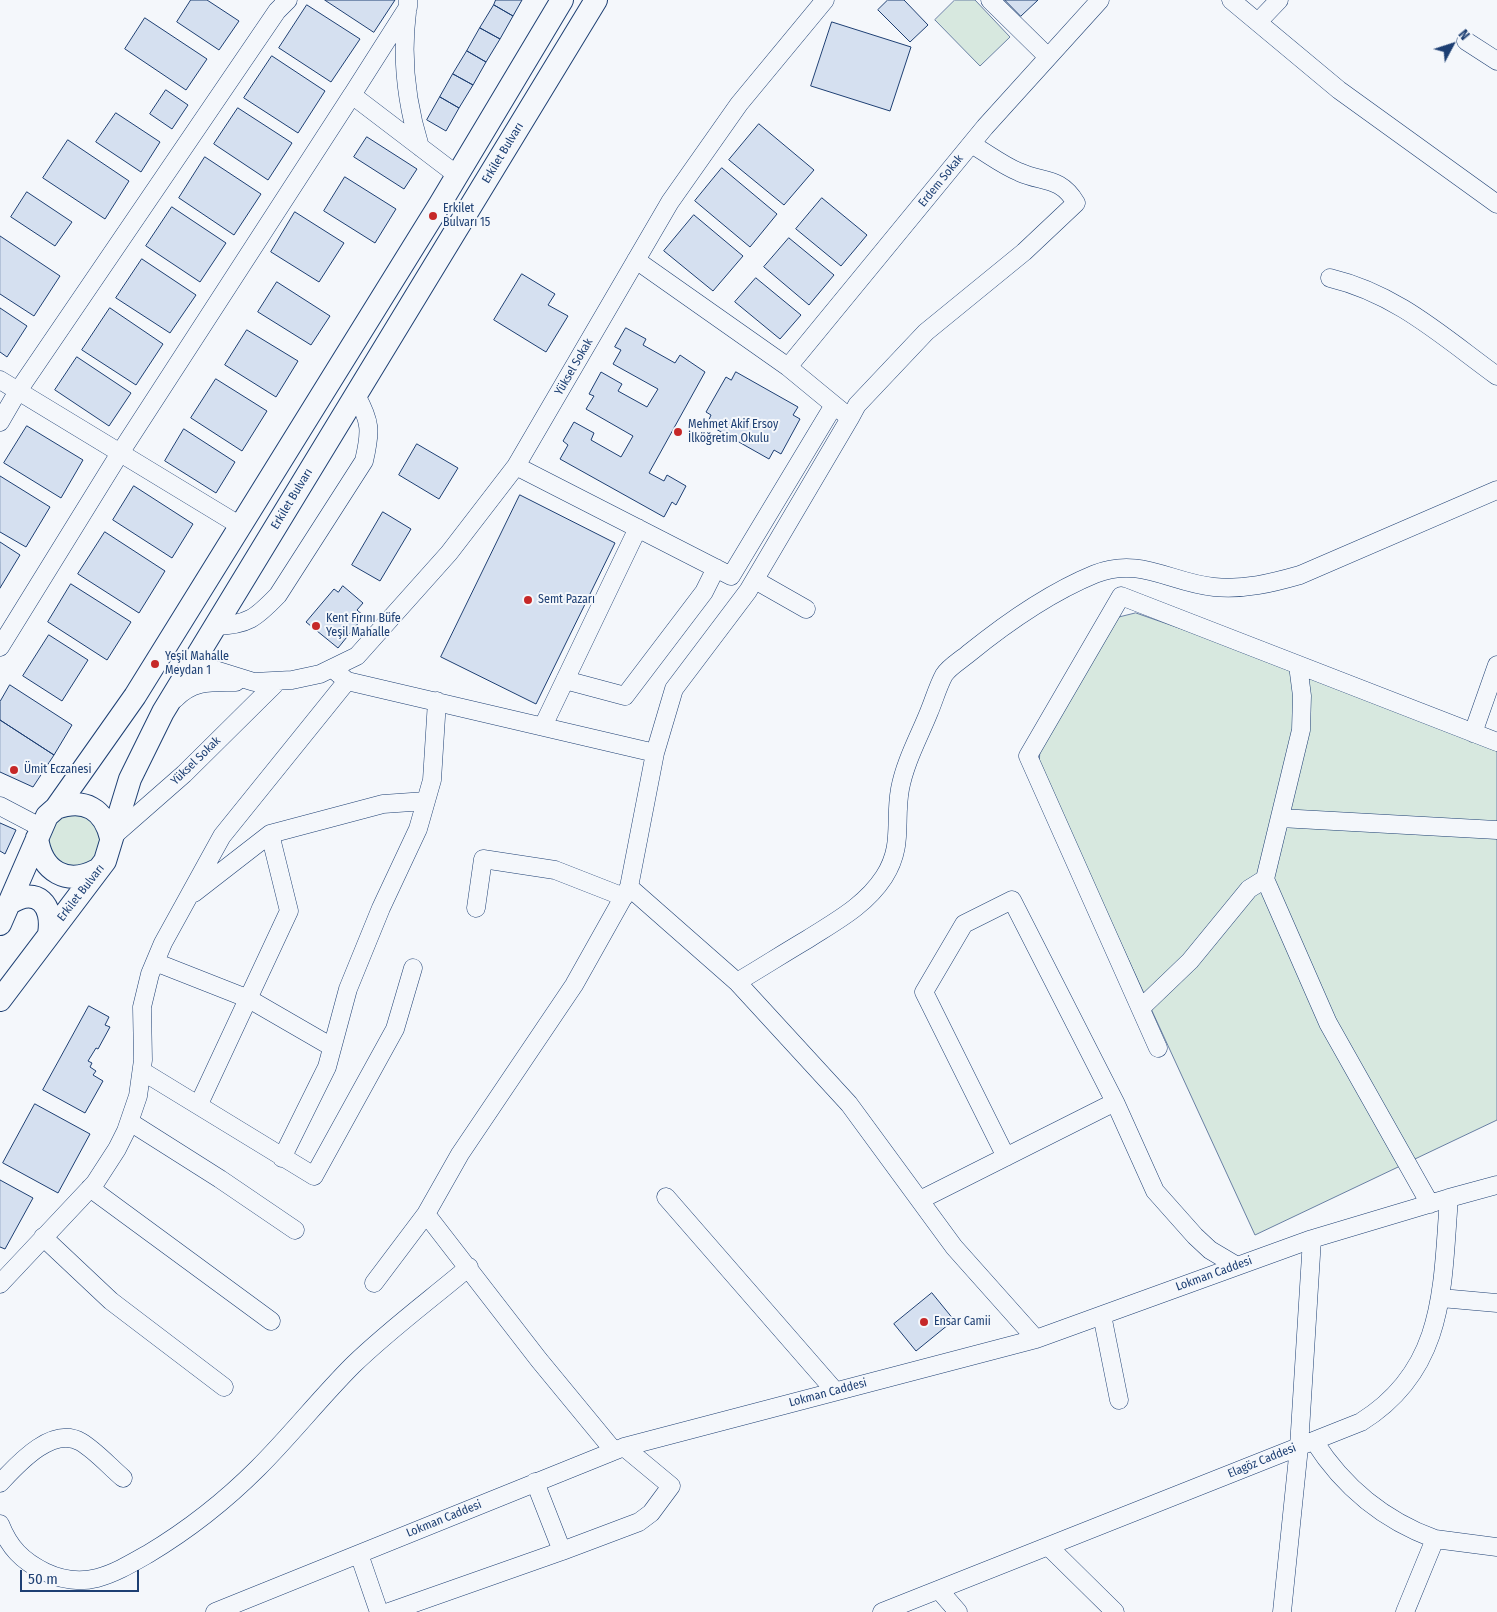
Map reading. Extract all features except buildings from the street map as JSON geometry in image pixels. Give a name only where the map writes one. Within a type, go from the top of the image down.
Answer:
[{"type":"main road","points":[[0,924],[46,816],[56,808],[135,696],[457,175],[562,0]]},
{"type":"main road","name":"Erkilet Bulvarı","points":[[0,1000],[105,861],[110,850],[111,838],[130,779],[163,712],[596,0]]},
{"type":"main road","points":[[56,808],[74,804],[92,808],[102,816],[108,826],[111,838]]},
{"type":"main road","points":[[39,833],[39,850],[44,861],[52,870],[63,875],[75,877],[97,870]]},
{"type":"main road","points":[[10,904],[20,897],[29,896],[38,899],[48,910],[51,918],[49,934]]},
{"type":"street","points":[[0,422],[18,391],[277,11],[288,0]]},
{"type":"street","name":"Yüksel Sokak","points":[[193,663],[254,682],[278,681],[307,677],[333,669],[357,656],[449,553],[516,466],[670,202],[703,152],[770,65],[825,0]]},
{"type":"street","points":[[990,0],[1048,57]]},
{"type":"street","name":"Erdem Sokak","points":[[788,367],[971,144],[1100,0]]},
{"type":"street","points":[[1231,0],[1340,90],[1497,204]]},
{"type":"street","points":[[1258,22],[1279,0]]},
{"type":"street","points":[[408,3],[404,40],[405,83],[408,105],[420,147]]},
{"type":"street","points":[[0,646],[120,453],[352,95],[408,3]]},
{"type":"street","points":[[1466,40],[1497,61]]},
{"type":"street","points":[[352,95],[457,175]]},
{"type":"street","points":[[374,1283],[426,1214],[460,1154],[574,985],[627,892],[654,753],[674,689],[755,580],[857,405],[926,332],[1024,252],[1076,203],[1069,192],[1052,180],[1020,172],[971,144]]},
{"type":"street","points":[[636,260],[788,367],[850,418]]},
{"type":"street","points":[[1330,278],[1351,283],[1392,300],[1497,376]]},
{"type":"street","points":[[0,380],[239,525]]},
{"type":"street","points":[[215,626],[238,626],[260,614],[278,595],[364,461],[370,438],[368,415],[356,395]]},
{"type":"street","points":[[516,466],[731,576],[834,405]]},
{"type":"street","points":[[737,982],[849,913],[878,886],[891,865],[898,844],[898,808],[902,778],[945,674],[982,642],[1025,613],[1085,579],[1111,570],[1124,568],[1153,570],[1190,582],[1214,587],[1247,587],[1282,580],[1300,575],[1497,490]]},
{"type":"street","points":[[543,726],[638,528]]},
{"type":"street","points":[[565,680],[625,696],[704,592],[716,568]]},
{"type":"street","points":[[755,580],[806,608]]},
{"type":"street","points":[[1158,1048],[1028,756],[1121,596],[1497,742]]},
{"type":"street","points":[[1298,665],[1302,696],[1301,730],[1265,879],[1328,1023],[1430,1204]]},
{"type":"street","points":[[333,669],[347,681],[654,753]]},
{"type":"street","points":[[1473,733],[1496,669]]},
{"type":"street","name":"Yüksel Sokak","points":[[111,838],[184,774],[278,681]]},
{"type":"street","points":[[0,1284],[90,1188],[118,1149],[130,1122],[138,1096],[142,1071],[142,1007],[155,962],[187,898],[222,836],[347,681]]},
{"type":"street","points":[[163,712],[192,684],[204,682],[254,682]]},
{"type":"street","points":[[282,1158],[327,1067],[348,989],[418,829],[432,780],[437,702]]},
{"type":"street","points":[[187,898],[270,834],[383,804],[426,801]]},
{"type":"street","points":[[0,806],[39,833]]},
{"type":"street","points":[[1280,818],[1497,830]]},
{"type":"street","points":[[199,1104],[289,911],[270,834]]},
{"type":"street","points":[[476,908],[484,859],[555,870],[627,892],[737,982],[849,1104],[954,1247],[1036,1339]]},
{"type":"street","points":[[1141,1008],[1190,961],[1249,889],[1265,879]]},
{"type":"street","points":[[1006,1157],[924,992],[964,924],[1012,900],[1115,1102],[1155,1191],[1210,1250],[1237,1266]]},
{"type":"street","points":[[155,962],[248,999],[332,1047]]},
{"type":"street","points":[[142,1071],[199,1104],[282,1158],[314,1176],[395,1029],[413,968]]},
{"type":"street","points":[[920,1200],[1115,1102]]},
{"type":"street","points":[[130,1122],[220,1179],[295,1230]]},
{"type":"street","points":[[1449,1198],[1497,1185]]},
{"type":"street","points":[[90,1188],[271,1321]]},
{"type":"street","points":[[666,1197],[835,1391]]},
{"type":"street","name":"Lokman Caddesi","points":[[215,1612],[619,1449],[1036,1339],[1312,1239],[1449,1198]]},
{"type":"street","name":"Elagöz Caddesi","points":[[882,1612],[1362,1422],[1386,1405],[1403,1388],[1428,1347],[1438,1317],[1449,1198]]},
{"type":"street","points":[[389,1612],[639,1522],[656,1508],[671,1486],[619,1449],[539,1360],[469,1267],[426,1214]]},
{"type":"street","points":[[43,1237],[111,1301],[224,1387]]},
{"type":"street","points":[[1282,1612],[1306,1444],[1312,1239]]},
{"type":"street","points":[[0,1524],[6,1542],[18,1554],[49,1574],[82,1580],[105,1577],[124,1568],[187,1529],[236,1489],[354,1364],[469,1267]]},
{"type":"street","points":[[1441,1298],[1497,1303]]},
{"type":"street","points":[[1102,1315],[1119,1400]]},
{"type":"street","points":[[0,1483],[25,1456],[34,1450],[55,1441],[66,1440],[81,1442],[122,1478]]},
{"type":"street","points":[[1306,1444],[1370,1505],[1401,1525],[1436,1539],[1497,1547]]},
{"type":"street","points":[[535,1482],[562,1551]]},
{"type":"street","points":[[1405,1612],[1436,1539]]},
{"type":"street","points":[[1049,1547],[1115,1612]]},
{"type":"street","points":[[359,1554],[379,1612]]},
{"type":"street","points":[[939,1590],[958,1612]]},
{"type":"shaded area","points":[[955,0],[975,0],[1010,37],[980,66],[935,20]]},
{"type":"shaded area","points":[[1136,613],[1288,666],[1497,749],[1497,1120],[1255,1235],[1039,765],[1040,749],[1116,618]]},
{"type":"shaded area","points":[[67,814],[85,815],[98,827],[101,846],[93,862],[75,869],[51,857],[49,836],[51,827]]},
{"type":"place","name":"Erkilet Bulvarı 15","points":[[433,216]]},
{"type":"place","name":"Mehmet Akif Ersoy İlköğretim Okulu","points":[[678,432]]},
{"type":"place","name":"Semt Pazarı","points":[[528,600]]},
{"type":"place","name":"Kent Fırını Büfe Yeşil Mahalle","points":[[316,626]]},
{"type":"place","name":"Yeşil Mahalle Meydan 1","points":[[155,664]]},
{"type":"place","name":"Ümit Eczanesi","points":[[14,770]]},
{"type":"place","name":"Ensar Camii","points":[[924,1322]]}]
